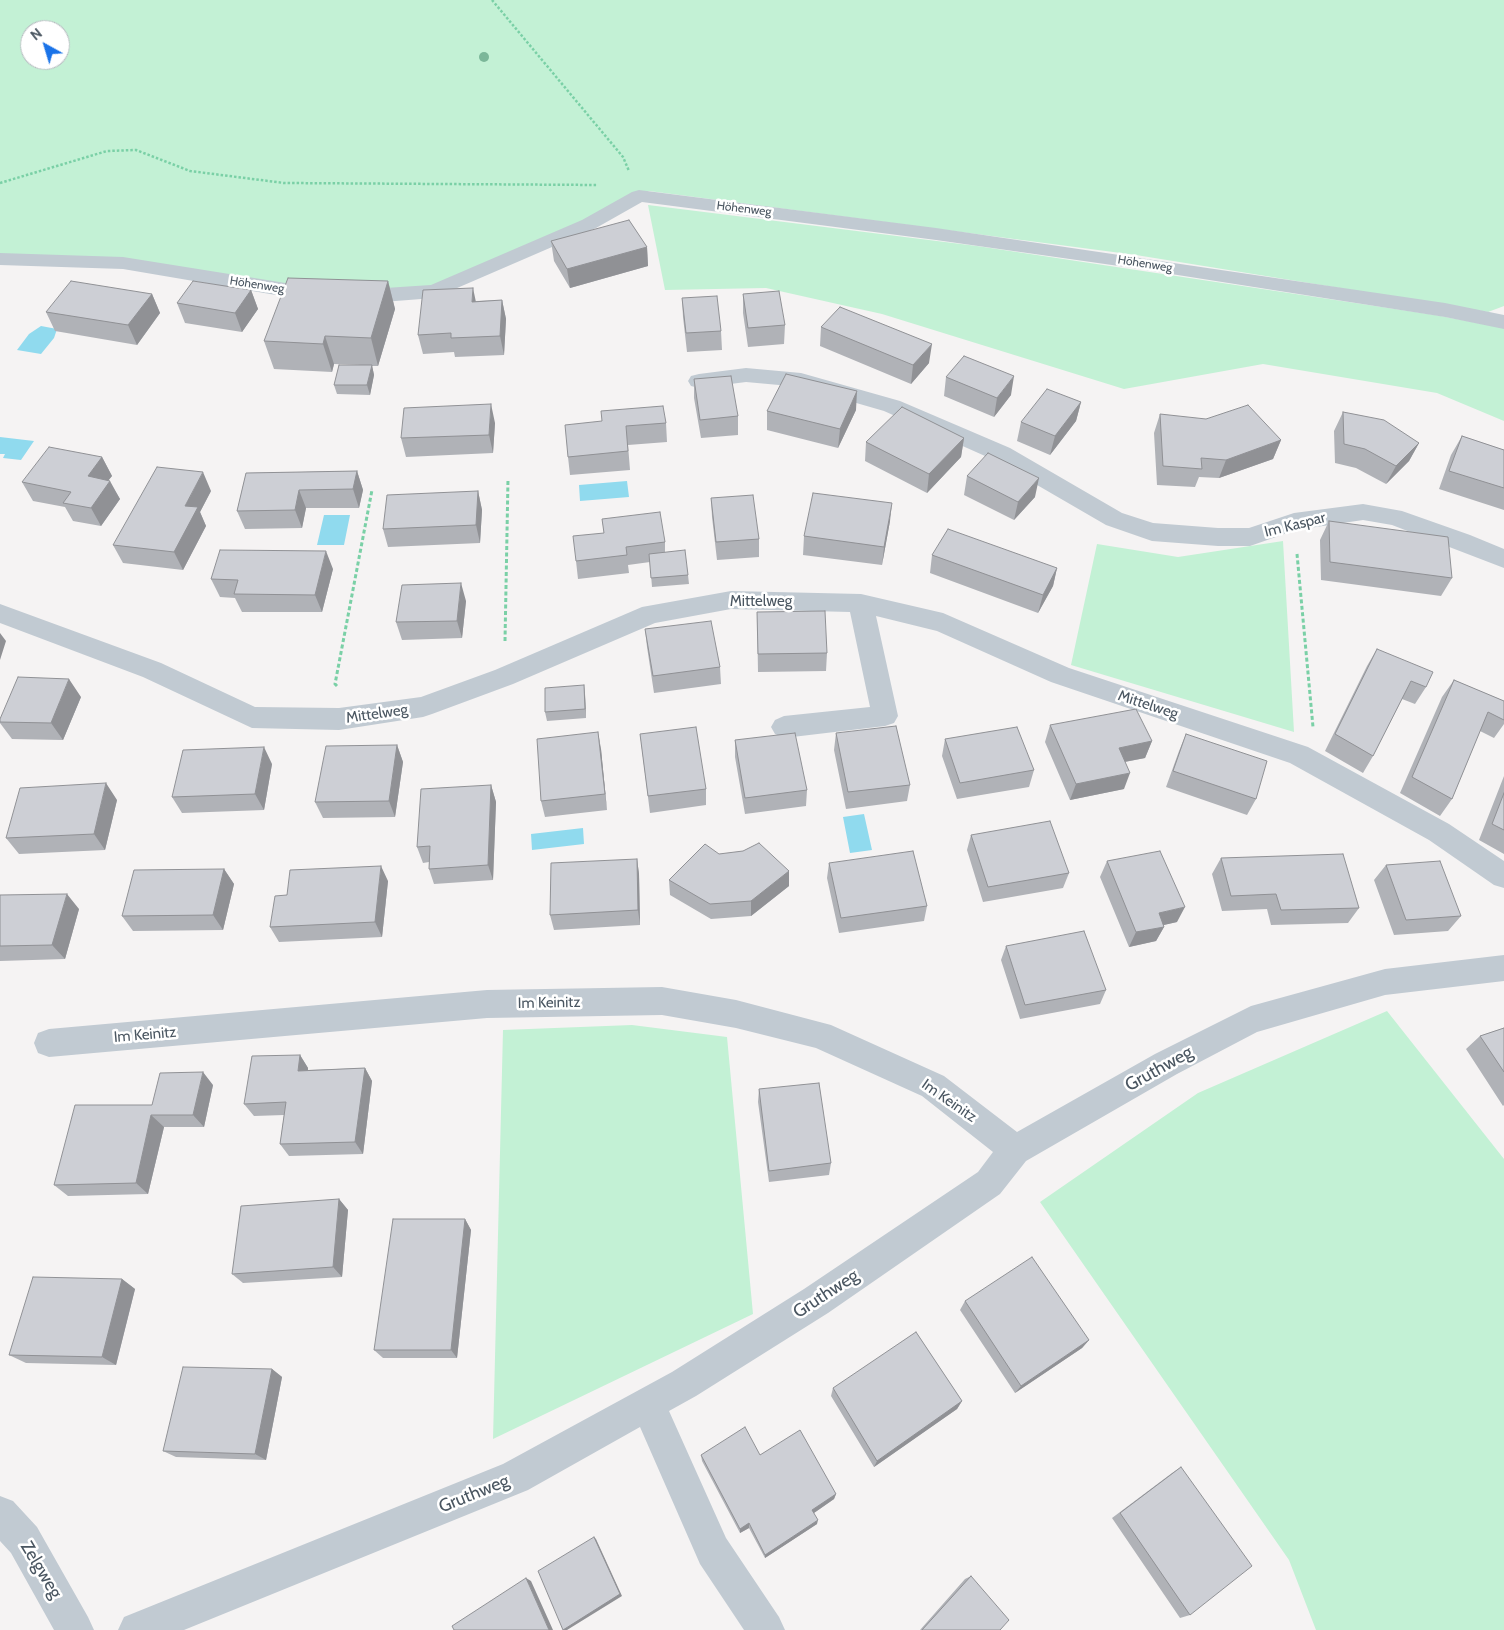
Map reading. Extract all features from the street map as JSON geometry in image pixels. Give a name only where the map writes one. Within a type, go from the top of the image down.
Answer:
[{"type":"street","name":"Höhenweg","points":[[0,259],[123,263],[323,296],[370,296],[434,291],[589,224],[637,191],[1133,262],[1445,310],[1504,322]]},
{"type":"street","name":"Im Kaspar","points":[[699,380],[746,375],[802,380],[892,406],[1002,454],[1086,501],[1114,519],[1152,532],[1218,537],[1250,537],[1294,522],[1363,512],[1394,517],[1462,541],[1504,559]]},
{"type":"street","name":"Mittelweg","points":[[0,613],[152,670],[252,717],[339,719],[423,707],[504,677],[651,614],[731,600],[861,602],[943,622],[1060,675],[1299,755],[1439,832],[1504,876]]},
{"type":"street","points":[[784,726],[885,716],[861,602]]},
{"type":"street","name":"Gruthweg","points":[[137,1630],[515,1477],[684,1384],[816,1301],[989,1183],[1015,1150],[1166,1064],[1251,1020],[1385,982],[1504,968]]},
{"type":"street","name":"Im Keinitz","points":[[49,1043],[487,1004],[662,1001],[736,1014],[820,1035],[933,1086],[1015,1150]]},
{"type":"street","points":[[648,1404],[714,1551],[766,1630]]},
{"type":"street","name":"Zelgweg","points":[[0,1514],[24,1540],[75,1630]]},
{"type":"path","points":[[0,183],[107,151],[136,150],[190,171],[284,183],[637,191],[623,157],[492,0]]},
{"type":"path","points":[[504,677],[508,479]]},
{"type":"path","points":[[363,717],[335,684],[372,490]]},
{"type":"path","points":[[1294,522],[1316,765]]},
{"type":"green space","points":[[0,0],[1504,0],[1504,306],[1488,312],[1136,255],[649,191],[589,224],[434,291],[370,296],[123,263],[0,259]]},
{"type":"green space","points":[[648,205],[977,246],[1435,315],[1504,328],[1504,421],[1437,393],[1263,364],[1124,389],[882,314],[766,288],[665,290]]},
{"type":"green space","points":[[1283,541],[1294,732],[1071,665],[1097,544],[1178,557]]},
{"type":"green space","points":[[1387,1011],[1504,1159],[1504,1630],[1316,1630],[1289,1560],[1040,1202],[1198,1093]]},
{"type":"green space","points":[[632,1025],[727,1037],[753,1314],[493,1439],[503,1030]]},
{"type":"water","points":[[41,326],[57,329],[54,338],[41,354],[17,350],[29,334]]},
{"type":"water","points":[[0,437],[34,441],[21,460],[3,458],[5,454],[0,454]]},
{"type":"water","points":[[627,481],[629,497],[580,501],[579,485]]},
{"type":"water","points":[[324,515],[350,515],[344,545],[317,545]]},
{"type":"water","points":[[864,814],[872,850],[850,853],[843,817]]},
{"type":"water","points":[[583,828],[584,844],[532,850],[531,834]]},
{"type":"building","points":[[629,220],[647,247],[567,269],[551,241]]},
{"type":"building","points":[[288,278],[388,281],[371,338],[325,336],[323,344],[264,341]]},
{"type":"building","points":[[71,281],[152,294],[128,325],[46,312]]},
{"type":"building","points":[[193,281],[251,290],[235,313],[177,303]]},
{"type":"building","points":[[473,288],[472,302],[502,300],[500,336],[451,338],[451,333],[418,335],[423,290]]},
{"type":"building","points":[[779,291],[785,325],[748,328],[743,294]]},
{"type":"building","points":[[717,296],[721,331],[686,333],[682,298]]},
{"type":"building","points":[[840,307],[932,344],[913,365],[821,327]]},
{"type":"building","points":[[964,356],[1014,376],[997,398],[946,377]]},
{"type":"building","points":[[339,365],[372,365],[367,385],[334,385]]},
{"type":"building","points":[[786,374],[857,391],[840,429],[767,411]]},
{"type":"building","points":[[731,376],[738,416],[700,420],[694,379]]},
{"type":"building","points":[[1047,389],[1081,402],[1055,436],[1021,422]]},
{"type":"building","points":[[491,404],[489,435],[401,438],[404,408]]},
{"type":"building","points":[[1248,405],[1281,440],[1226,460],[1201,458],[1202,469],[1163,466],[1160,414],[1206,419]]},
{"type":"building","points":[[663,406],[666,423],[626,426],[628,451],[568,457],[565,425],[602,421],[601,411]]},
{"type":"building","points":[[902,407],[964,438],[929,474],[866,442]]},
{"type":"building","points":[[1343,412],[1384,420],[1419,443],[1396,466],[1365,449],[1344,444]]},
{"type":"building","points":[[1462,436],[1504,450],[1504,488],[1449,471]]},
{"type":"building","points":[[49,447],[102,457],[88,476],[110,481],[91,508],[63,503],[71,492],[22,482]]},
{"type":"building","points":[[988,453],[1039,478],[1018,502],[967,476]]},
{"type":"building","points":[[157,467],[203,472],[185,506],[198,507],[174,552],[113,545]]},
{"type":"building","points":[[357,471],[353,489],[299,490],[295,510],[237,511],[246,473]]},
{"type":"building","points":[[478,491],[476,525],[383,529],[387,495]]},
{"type":"building","points":[[813,493],[892,503],[884,547],[804,536]]},
{"type":"building","points":[[753,495],[759,539],[716,542],[711,498]]},
{"type":"building","points":[[660,512],[665,542],[626,547],[627,555],[576,561],[573,536],[604,533],[602,519]]},
{"type":"building","points":[[1329,521],[1448,537],[1452,578],[1330,562]]},
{"type":"building","points":[[948,529],[1057,568],[1043,595],[932,555]]},
{"type":"building","points":[[220,550],[326,551],[315,595],[234,594],[238,580],[211,579]]},
{"type":"building","points":[[685,550],[688,575],[651,578],[649,554]]},
{"type":"building","points":[[461,583],[457,621],[396,622],[402,585]]},
{"type":"building","points":[[825,611],[827,653],[758,654],[757,612]]},
{"type":"building","points":[[711,621],[720,667],[653,676],[645,629]]},
{"type":"building","points":[[1377,649],[1433,672],[1426,687],[1411,681],[1373,756],[1335,734]]},
{"type":"building","points":[[18,677],[69,679],[51,723],[0,722]]},
{"type":"building","points":[[1454,680],[1504,701],[1504,720],[1488,712],[1452,799],[1412,777]]},
{"type":"building","points":[[584,685],[585,709],[545,712],[545,688]]},
{"type":"building","points":[[1136,709],[1152,741],[1119,748],[1130,773],[1076,784],[1050,725]]},
{"type":"building","points":[[896,726],[910,785],[848,792],[836,733]]},
{"type":"building","points":[[696,727],[706,789],[648,796],[640,734]]},
{"type":"building","points":[[1017,727],[1034,770],[960,783],[945,739]]},
{"type":"building","points":[[598,732],[605,794],[541,801],[537,739]]},
{"type":"building","points":[[795,733],[807,790],[745,798],[735,740]]},
{"type":"building","points":[[1186,734],[1267,761],[1256,799],[1173,771]]},
{"type":"building","points":[[397,745],[389,801],[315,802],[326,746]]},
{"type":"building","points":[[264,747],[255,794],[172,797],[183,750]]},
{"type":"building","points":[[106,783],[94,834],[6,838],[20,788]]},
{"type":"building","points":[[491,785],[488,865],[429,869],[430,846],[417,847],[421,789]]},
{"type":"building","points":[[1504,793],[1504,830],[1492,824]]},
{"type":"building","points":[[1050,821],[1069,873],[988,887],[971,835]]},
{"type":"building","points":[[759,843],[789,871],[751,901],[710,904],[669,880],[705,844],[719,854],[743,851]]},
{"type":"building","points":[[913,851],[927,906],[841,918],[829,863]]},
{"type":"building","points":[[1160,851],[1185,907],[1159,913],[1164,927],[1136,932],[1107,861]]},
{"type":"building","points":[[1343,854],[1359,908],[1281,910],[1276,894],[1231,896],[1221,858]]},
{"type":"building","points":[[637,859],[638,910],[550,915],[551,863]]},
{"type":"building","points":[[1440,861],[1461,916],[1406,920],[1386,865]]},
{"type":"building","points":[[381,866],[375,922],[270,927],[275,896],[287,895],[290,870]]},
{"type":"building","points":[[224,869],[213,915],[122,916],[134,870]]},
{"type":"building","points":[[67,894],[52,945],[0,946],[0,895]]},
{"type":"building","points":[[1084,931],[1106,990],[1025,1005],[1006,946]]},
{"type":"building","points":[[1504,1028],[1504,1072],[1480,1036]]},
{"type":"building","points":[[300,1055],[298,1071],[365,1068],[355,1142],[280,1144],[286,1102],[244,1104],[252,1056]]},
{"type":"building","points":[[203,1072],[193,1115],[151,1115],[136,1183],[54,1185],[75,1105],[152,1105],[160,1073]]},
{"type":"building","points":[[819,1083],[831,1163],[769,1171],[759,1089]]},
{"type":"building","points":[[339,1199],[333,1267],[232,1274],[241,1206]]},
{"type":"building","points":[[393,1219],[465,1219],[451,1350],[374,1350]]},
{"type":"building","points":[[1032,1257],[1089,1340],[1021,1386],[965,1301]]},
{"type":"building","points":[[33,1277],[122,1279],[102,1357],[9,1355]]},
{"type":"building","points":[[916,1332],[962,1401],[877,1461],[833,1388]]},
{"type":"building","points":[[183,1367],[272,1369],[255,1454],[163,1451]]},
{"type":"building","points":[[745,1427],[760,1455],[800,1430],[836,1494],[812,1510],[818,1520],[765,1555],[749,1523],[740,1529],[701,1455]]},
{"type":"building","points":[[1181,1467],[1252,1566],[1190,1615],[1120,1513]]},
{"type":"building","points":[[594,1537],[620,1594],[563,1630],[538,1571]]},
{"type":"building","points":[[971,1576],[1009,1620],[1000,1630],[922,1630]]},
{"type":"building","points":[[526,1578],[549,1630],[454,1630],[452,1626]]}]
